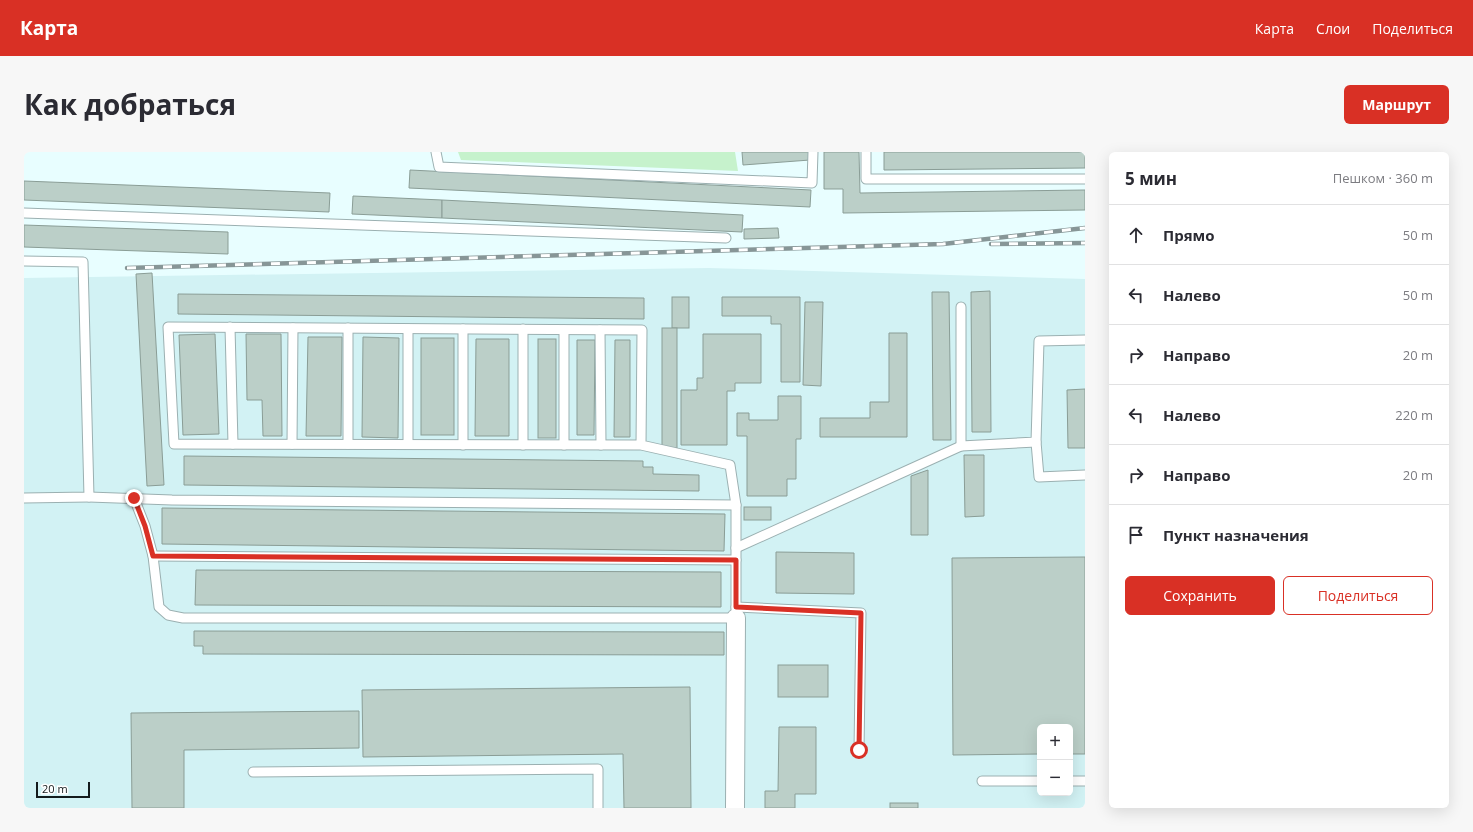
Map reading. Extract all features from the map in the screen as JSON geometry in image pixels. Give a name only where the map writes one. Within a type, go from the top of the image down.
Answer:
[{"type":"street","points":[[735,808],[736,612]]},
{"type":"lane","points":[[436,152],[439,167],[812,183],[813,152]]},
{"type":"lane","points":[[866,152],[866,179],[1085,179]]},
{"type":"lane","points":[[24,214],[726,238]]},
{"type":"lane","points":[[24,262],[83,262],[89,497]]},
{"type":"lane","points":[[961,307],[961,446]]},
{"type":"lane","points":[[641,445],[642,330],[168,327],[174,444],[641,445],[730,465],[736,505],[736,612]]},
{"type":"lane","points":[[230,327],[233,444]]},
{"type":"lane","points":[[292,444],[293,328]]},
{"type":"lane","points":[[348,328],[348,444]]},
{"type":"lane","points":[[408,328],[408,444]]},
{"type":"lane","points":[[463,329],[463,445]]},
{"type":"lane","points":[[523,329],[523,445]]},
{"type":"lane","points":[[564,330],[564,445]]},
{"type":"lane","points":[[600,330],[601,445]]},
{"type":"lane","points":[[1085,340],[1039,341],[1036,442],[1039,477],[1085,475]]},
{"type":"lane","points":[[736,548],[961,446],[1036,442]]},
{"type":"lane","points":[[24,498],[89,497],[736,505]]},
{"type":"lane","points":[[134,498],[145,526],[153,556],[159,608],[168,615],[183,618],[736,612],[861,613],[859,750]]},
{"type":"lane","points":[[153,556],[736,560]]},
{"type":"lane","points":[[252,772],[598,769],[598,808]]},
{"type":"lane","points":[[1073,781],[1085,780]]},
{"type":"lane","points":[[982,782],[1037,781]]},
{"type":"shaded area","points":[[709,268],[1085,279],[1085,808],[24,808],[24,278]]},
{"type":"green space","points":[[458,152],[735,152],[738,171],[461,160]]},
{"type":"building","points":[[742,152],[809,152],[810,160],[743,165]]},
{"type":"building","points":[[824,152],[859,152],[860,193],[1085,190],[1085,210],[843,213],[843,189],[824,189]]},
{"type":"building","points":[[884,152],[1085,152],[1085,168],[884,170]]},
{"type":"building","points":[[410,170],[811,190],[810,207],[409,188]]},
{"type":"building","points":[[24,181],[330,193],[329,212],[24,200]]},
{"type":"building","points":[[353,196],[442,200],[442,218],[352,214]]},
{"type":"building","points":[[442,200],[743,215],[742,232],[442,218]]},
{"type":"building","points":[[24,225],[228,232],[228,254],[24,247]]},
{"type":"building","points":[[778,228],[779,238],[744,239],[744,229]]},
{"type":"building","points":[[152,273],[164,485],[147,486],[136,274]]},
{"type":"building","points":[[990,291],[991,432],[972,432],[971,292]]},
{"type":"building","points":[[932,292],[949,292],[951,440],[933,440]]},
{"type":"building","points":[[178,294],[644,298],[644,319],[178,314]]},
{"type":"building","points":[[672,297],[689,297],[689,328],[672,328]]},
{"type":"building","points":[[722,297],[800,297],[800,382],[781,382],[781,324],[771,324],[771,316],[722,316]]},
{"type":"building","points":[[805,302],[823,302],[821,386],[803,385]]},
{"type":"building","points":[[662,328],[677,328],[677,448],[662,448]]},
{"type":"building","points":[[889,333],[907,333],[907,437],[820,437],[820,418],[870,418],[870,402],[889,402]]},
{"type":"building","points":[[215,334],[219,434],[183,435],[179,335]]},
{"type":"building","points":[[246,334],[281,334],[282,436],[263,436],[262,400],[247,400]]},
{"type":"building","points":[[703,334],[761,334],[761,383],[735,383],[735,391],[727,391],[727,445],[681,445],[681,390],[697,390],[697,378],[703,378]]},
{"type":"building","points":[[308,337],[342,337],[341,436],[306,436]]},
{"type":"building","points":[[363,337],[399,338],[398,438],[362,437]]},
{"type":"building","points":[[421,338],[454,338],[454,435],[421,435]]},
{"type":"building","points":[[476,339],[509,339],[509,436],[475,436]]},
{"type":"building","points":[[538,339],[556,339],[556,438],[538,438]]},
{"type":"building","points":[[577,340],[595,340],[594,435],[577,435]]},
{"type":"building","points":[[615,340],[630,340],[630,437],[614,437]]},
{"type":"building","points":[[1085,389],[1085,448],[1068,448],[1067,390]]},
{"type":"building","points":[[778,396],[801,396],[801,439],[796,439],[796,479],[787,479],[787,496],[747,496],[747,436],[737,436],[737,413],[749,413],[749,420],[778,420]]},
{"type":"building","points":[[964,455],[984,455],[984,516],[965,517]]},
{"type":"building","points":[[184,456],[643,461],[643,467],[653,467],[653,474],[699,475],[699,491],[184,485]]},
{"type":"building","points":[[928,470],[928,535],[911,535],[911,476]]},
{"type":"building","points":[[744,507],[771,507],[771,520],[744,520]]},
{"type":"building","points":[[162,508],[725,514],[724,551],[162,544]]},
{"type":"building","points":[[776,552],[854,553],[854,594],[776,593]]},
{"type":"building","points":[[1085,557],[1085,754],[1073,754],[1073,724],[1037,724],[1037,754],[953,755],[952,558]]},
{"type":"building","points":[[196,570],[721,572],[721,607],[195,605]]},
{"type":"building","points":[[194,631],[724,632],[724,655],[203,654],[203,646],[194,646]]},
{"type":"building","points":[[778,665],[828,665],[828,697],[778,697]]},
{"type":"building","points":[[690,687],[691,808],[624,808],[623,754],[363,757],[362,690]]},
{"type":"building","points":[[359,711],[359,748],[184,750],[184,808],[132,808],[131,713]]},
{"type":"building","points":[[779,727],[816,727],[816,794],[795,794],[795,808],[765,808],[765,791],[778,791]]},
{"type":"building","points":[[890,803],[918,803],[918,808],[890,808]]},
{"type":"railway","points":[[127,268],[943,244],[1085,228]]},
{"type":"railway","points":[[991,244],[1085,243]]},
{"type":"route","points":[[134,498],[145,526],[153,556],[736,560],[736,607],[861,613],[859,750]]}]
